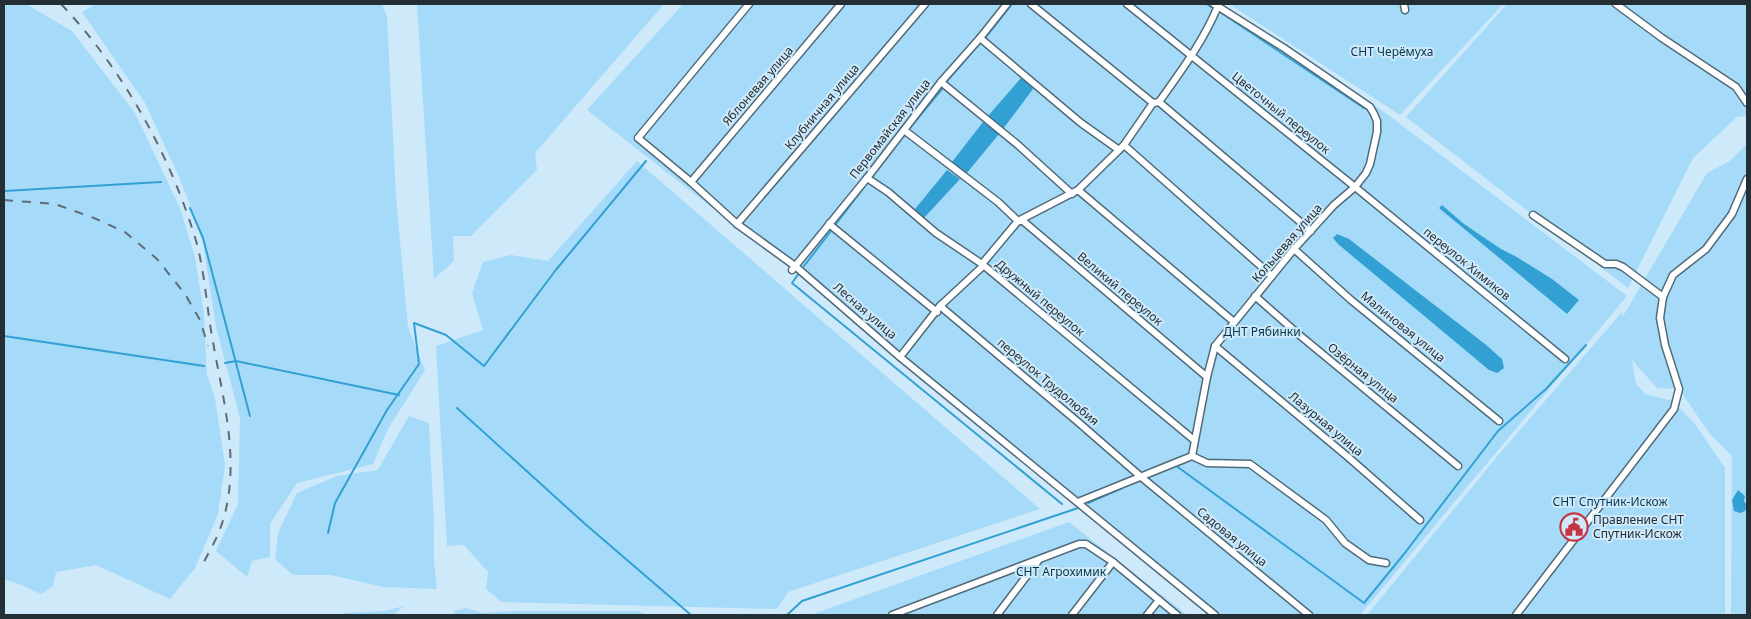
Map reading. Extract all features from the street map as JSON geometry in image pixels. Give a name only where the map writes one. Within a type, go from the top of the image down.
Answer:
[{"type":"street","name":"Лесная улица","points":[[749,4],[638,138],[691,182],[737,224],[794,268],[1215,615]]},
{"type":"street","name":"Яблоневая улица","points":[[691,182],[841,4]]},
{"type":"street","name":"Клубничная улица","points":[[737,224],[925,4]]},
{"type":"street","name":"Первомайская улица","points":[[794,268],[941,82],[1007,4]]},
{"type":"street","points":[[1031,4],[1156,103],[1311,231]]},
{"type":"street","name":"Цветочный переулок","points":[[1127,4],[1355,187]]},
{"type":"street","points":[[1616,4],[1662,38],[1736,87],[1747,103]]},
{"type":"street","points":[[900,357],[938,309],[982,267],[982,264],[1018,221],[1075,192],[1122,147],[1192,57],[1210,25],[1216,5]]},
{"type":"street","name":"Кольцевая улица","points":[[1192,456],[1215,346],[1294,249],[1334,205],[1355,187],[1366,173],[1370,164],[1377,132],[1377,121],[1370,107],[1284,48],[1216,5]]},
{"type":"street","points":[[980,38],[1081,124],[1122,147],[1272,276]]},
{"type":"street","points":[[941,82],[1234,322]]},
{"type":"street","name":"Великий переулок","points":[[904,130],[998,202],[1018,221],[1023,221],[1207,377]]},
{"type":"street","name":"Дружный переулок","points":[[867,178],[888,192],[936,233],[982,264],[1194,440]]},
{"type":"street","points":[[1516,615],[1674,409],[1679,389],[1660,318],[1663,297],[1673,275],[1706,249],[1732,214],[1747,179]]},
{"type":"street","name":"переулок Химиков","points":[[1355,187],[1564,359]]},
{"type":"street","points":[[1533,215],[1604,264],[1616,264],[1623,267],[1663,297]]},
{"type":"street","name":"переулок Трудолюбия","points":[[830,224],[1078,422],[1140,476]]},
{"type":"street","name":"Малиновая улица","points":[[1294,249],[1352,300],[1499,421]]},
{"type":"street","name":"Озёрная улица","points":[[1256,296],[1297,333],[1458,466]]},
{"type":"street","name":"Лазурная улица","points":[[1215,346],[1420,520]]},
{"type":"street","points":[[1078,502],[1192,456],[1207,463],[1250,464],[1326,520],[1345,543],[1369,560],[1386,563]]},
{"type":"street","name":"Садовая улица","points":[[1140,476],[1309,615]]},
{"type":"street","points":[[892,615],[1079,544],[1086,544],[1113,562],[1177,615]]},
{"type":"street","points":[[997,615],[1038,560]]},
{"type":"street","points":[[1072,615],[1113,562]]},
{"type":"street","points":[[1147,615],[1159,600]]},
{"type":"green space","points":[[4,4],[26,4],[72,31],[135,113],[180,208],[195,257],[204,314],[207,375],[215,398],[225,465],[218,514],[195,568],[170,599],[96,565],[56,572],[53,586],[41,594],[4,579]]},
{"type":"green space","points":[[96,4],[382,4],[387,16],[396,197],[408,327],[425,370],[388,429],[373,464],[297,483],[270,524],[270,557],[252,561],[247,577],[216,551],[238,504],[240,418],[216,327],[202,236],[179,177],[145,103],[82,12]]},
{"type":"green space","points":[[417,4],[664,4],[535,153],[537,170],[471,236],[453,236],[454,261],[434,279]]},
{"type":"green space","name":"ДНТ Рябинки","points":[[683,4],[1219,4],[1383,111],[1627,296],[1360,615],[1214,615],[792,270],[587,110]]},
{"type":"green space","name":"СНТ Черёмуха","points":[[1229,4],[1503,4],[1400,115]]},
{"type":"green space","points":[[1507,4],[1747,4],[1747,116],[1737,117],[1693,158],[1628,288],[1406,117]]},
{"type":"green space","name":"СНТ Спутник-Искож","points":[[1747,144],[1747,615],[1731,615],[1732,456],[1710,434],[1679,389],[1657,388],[1632,360],[1636,384],[1645,394],[1673,401],[1695,424],[1725,468],[1725,615],[1367,615],[1500,453],[1622,312],[1623,316],[1707,173],[1730,161]]},
{"type":"green space","points":[[637,161],[1040,509],[788,592],[777,609],[502,602],[486,589],[488,572],[464,545],[447,546],[436,346],[483,330],[472,293],[483,262],[511,255],[548,261]]},
{"type":"green space","points":[[409,416],[429,423],[434,562],[437,589],[383,587],[331,575],[293,575],[275,559],[278,533],[297,493],[337,476],[378,470]]},
{"type":"green space","name":"СНТ Агрохимик","points":[[1069,522],[1187,615],[813,615],[816,613]]},
{"type":"green space","points":[[404,606],[394,615],[342,615],[345,613],[385,611]]},
{"type":"green space","points":[[466,608],[482,613],[512,611],[638,611],[647,615],[454,615],[454,611]]},
{"type":"shaded area","points":[[1021,78],[1029,82],[1033,89],[1003,129],[988,116]]},
{"type":"shaded area","points":[[983,122],[999,134],[966,174],[952,162]]},
{"type":"shaded area","points":[[947,170],[960,179],[923,219],[915,209]]},
{"type":"shaded area","points":[[1442,205],[1464,224],[1501,249],[1552,279],[1579,300],[1567,314],[1439,208]]},
{"type":"shaded area","points":[[1337,234],[1349,239],[1485,344],[1502,359],[1504,368],[1497,373],[1489,370],[1338,244],[1333,238]]},
{"type":"shaded area","points":[[1738,490],[1745,496],[1744,501],[1747,506],[1745,511],[1740,513],[1734,511],[1732,500]]},
{"type":"waterway","points":[[986,37],[1012,4]]},
{"type":"waterway","points":[[1207,4],[1211,7]]},
{"type":"waterway","points":[[1220,12],[1364,108]]},
{"type":"waterway","points":[[947,81],[980,43]]},
{"type":"waterway","points":[[908,130],[942,89]]},
{"type":"waterway","points":[[875,173],[904,135]]},
{"type":"waterway","points":[[328,533],[335,503],[387,410],[419,364],[414,323],[446,335],[484,366],[555,271],[646,161]]},
{"type":"waterway","points":[[4,191],[161,182]]},
{"type":"waterway","points":[[836,224],[868,182]]},
{"type":"waterway","points":[[190,208],[203,238],[250,416]]},
{"type":"waterway","points":[[804,266],[831,231]]},
{"type":"waterway","points":[[799,273],[792,283],[1062,504]]},
{"type":"waterway","points":[[4,336],[204,366]]},
{"type":"waterway","points":[[1175,465],[1364,603],[1498,431],[1546,389],[1586,345]]},
{"type":"waterway","points":[[225,363],[236,361],[399,395]]},
{"type":"waterway","points":[[457,408],[584,523],[691,615]]},
{"type":"waterway","points":[[1088,503],[1122,488]]},
{"type":"waterway","points":[[787,615],[802,601],[1078,508]]},
{"type":"railway","points":[[61,4],[103,54],[139,110],[170,170],[197,245],[226,413],[231,461],[226,509],[219,532],[202,566]]},
{"type":"railway","points":[[4,200],[55,204],[125,232],[157,259],[185,294],[200,320],[208,346]]},
{"type":"place","name":"Правление СНТ Спутник-Искож","points":[[1574,527]]}]
